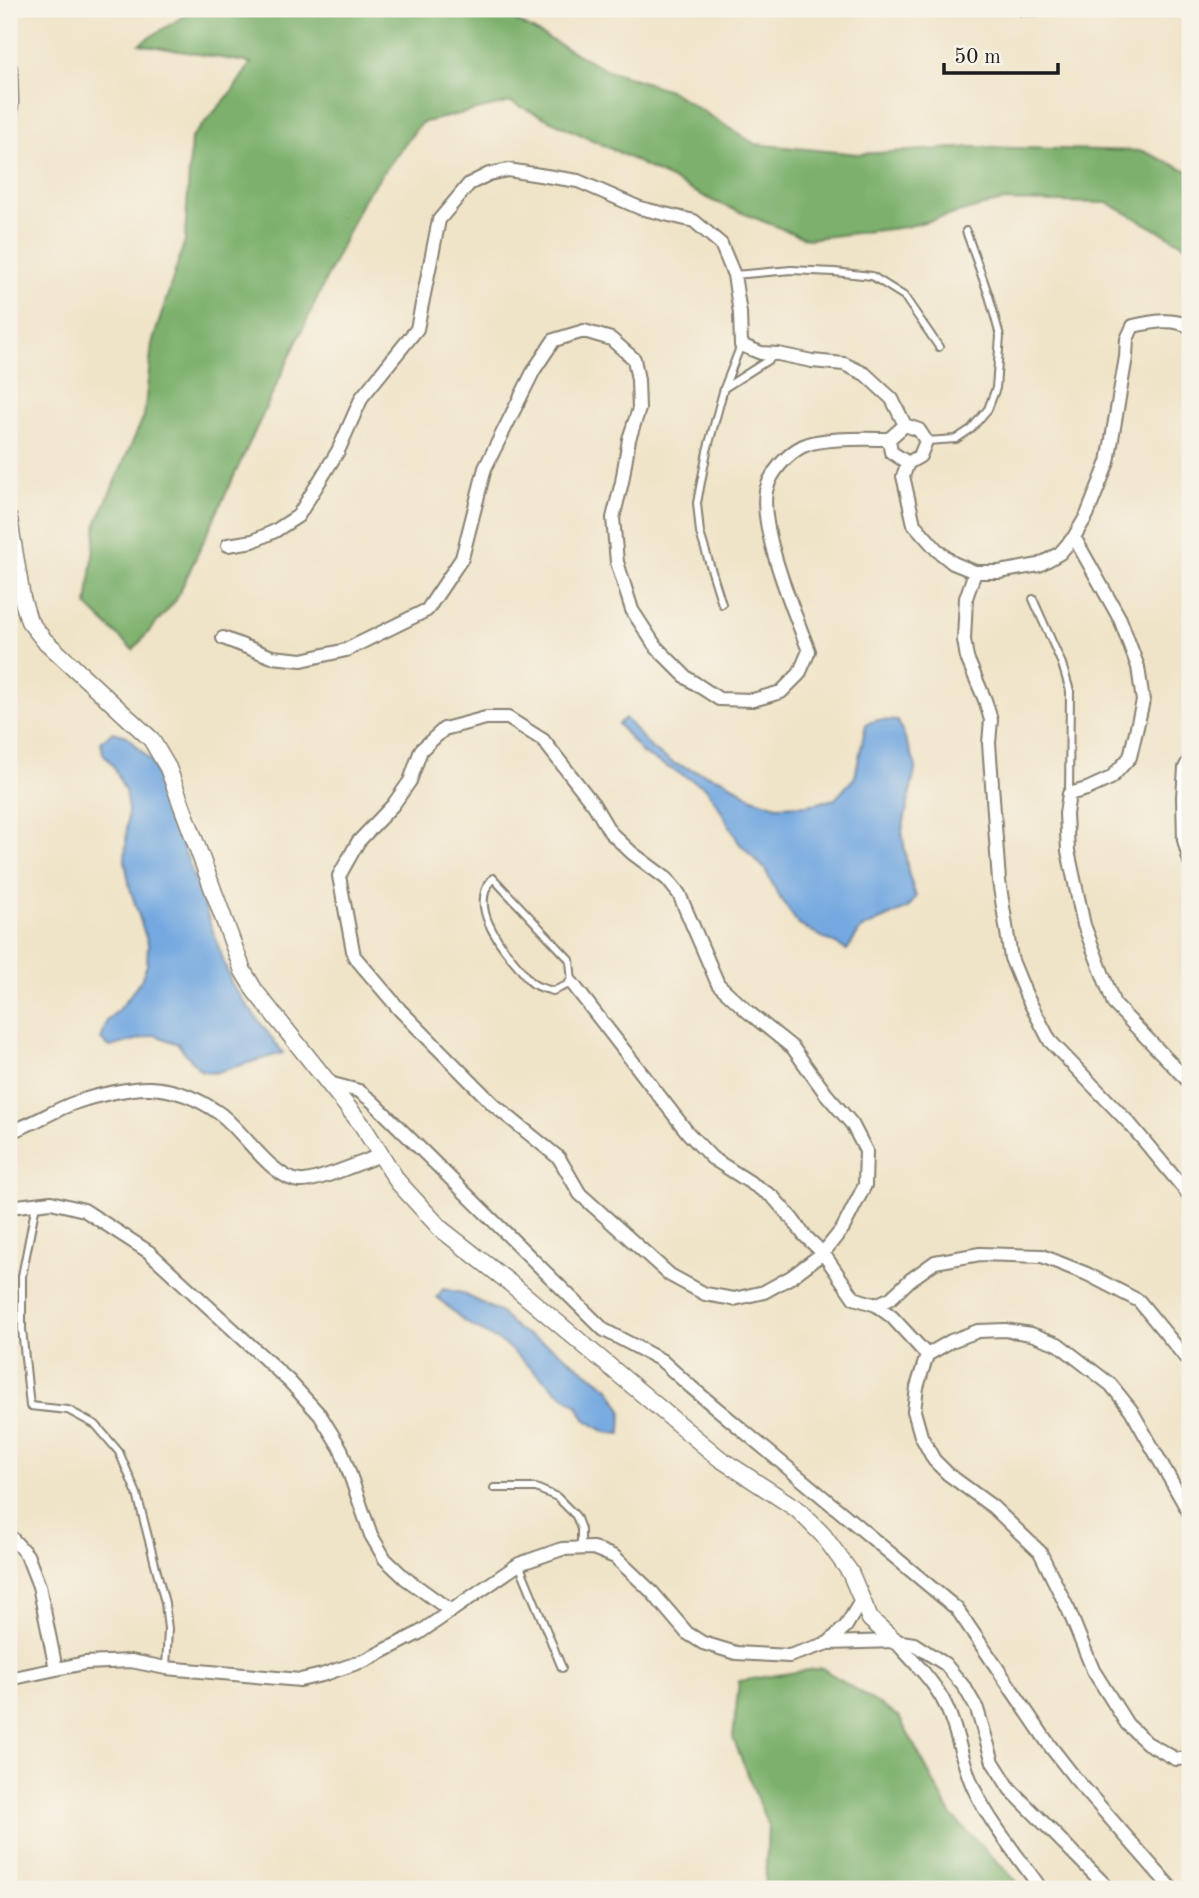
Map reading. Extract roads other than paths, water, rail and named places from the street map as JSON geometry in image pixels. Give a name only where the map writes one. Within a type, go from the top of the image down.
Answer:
[{"type":"street","points":[[1023,9],[1046,9]]},
{"type":"street","points":[[9,69],[9,117]]},
{"type":"street","points":[[228,545],[253,541],[298,516],[338,451],[362,397],[417,329],[439,220],[468,184],[489,174],[508,170],[578,180],[640,208],[694,222],[720,244],[734,275],[740,313],[741,345],[761,354],[844,364],[864,374],[892,399],[905,425],[919,429],[926,441],[920,456],[908,463],[903,476],[914,524],[937,550],[953,563],[975,572],[999,572],[1040,565],[1060,553],[1074,537],[1087,515],[1108,462],[1128,339],[1133,326],[1157,321],[1186,324],[1190,327]]},
{"type":"street","points":[[223,638],[272,657],[302,660],[346,650],[427,610],[462,558],[485,468],[534,370],[554,340],[584,331],[611,339],[634,359],[638,380],[639,409],[629,439],[613,518],[617,562],[632,610],[656,647],[687,678],[719,699],[753,700],[780,692],[799,674],[808,651],[773,548],[765,513],[767,488],[781,463],[804,446],[835,440],[889,439],[905,425]]},
{"type":"street","points":[[889,439],[891,452],[908,463]]},
{"type":"street","points":[[9,519],[22,598],[29,621],[44,640],[151,739],[169,768],[243,971],[255,991],[362,1125],[398,1182],[441,1229],[510,1283],[719,1458],[797,1509],[823,1535],[850,1572],[870,1619],[895,1641],[944,1702],[955,1727],[964,1764],[975,1791],[1041,1889]]},
{"type":"street","points":[[1074,537],[1120,619],[1138,667],[1143,701],[1130,757],[1111,778],[1069,794],[1066,814],[1068,851],[1084,926],[1114,1004],[1190,1083]]},
{"type":"street","points":[[975,572],[965,598],[964,640],[967,658],[985,700],[990,720],[989,743],[999,881],[1011,958],[1027,997],[1050,1041],[1130,1124],[1190,1196]]},
{"type":"street","points":[[486,718],[508,718],[543,740],[594,805],[611,832],[632,853],[667,878],[679,894],[718,984],[793,1048],[826,1094],[852,1124],[866,1151],[865,1185],[843,1228],[822,1253],[791,1277],[764,1293],[734,1300],[705,1294],[670,1275],[580,1194],[559,1158],[494,1105],[400,1010],[354,956],[340,876],[358,842],[393,805],[410,781],[421,750],[444,729],[486,718]]},
{"type":"street","points":[[1190,759],[1185,768],[1184,840],[1190,862]]},
{"type":"street","points":[[572,983],[688,1133],[712,1158],[773,1197],[822,1253],[854,1298],[876,1304],[927,1355]]},
{"type":"street","points":[[329,1083],[359,1091],[372,1101],[604,1330],[661,1360],[691,1388],[957,1609],[1049,1746],[1172,1889]]},
{"type":"street","points":[[9,1132],[25,1128],[77,1102],[126,1090],[149,1088],[182,1093],[220,1114],[277,1172],[299,1181],[320,1177],[381,1154]]},
{"type":"street","points":[[9,1208],[51,1202],[84,1210],[149,1252],[289,1381],[320,1415],[341,1449],[370,1535],[385,1559],[405,1578],[451,1611]]},
{"type":"street","points":[[876,1304],[891,1298],[909,1280],[935,1262],[980,1254],[1042,1256],[1087,1274],[1139,1301],[1190,1363]]},
{"type":"street","points":[[1190,1514],[1131,1410],[1111,1385],[1058,1344],[1031,1334],[1005,1330],[978,1331],[950,1341],[927,1355],[914,1411],[921,1436],[934,1460],[948,1474],[993,1507],[1040,1552],[1069,1611],[1093,1670],[1127,1724],[1147,1743],[1176,1759],[1190,1758]]},
{"type":"street","points":[[9,1535],[27,1555],[39,1586],[56,1669]]},
{"type":"street","points":[[9,1679],[85,1664],[131,1661],[166,1668],[300,1680],[366,1660],[419,1633],[519,1564],[562,1549],[593,1548],[615,1557],[652,1592],[687,1633],[703,1643],[736,1653],[789,1656],[828,1643],[895,1641],[914,1644],[945,1664],[965,1688],[977,1709],[993,1762],[1010,1789],[1109,1889]]},
{"type":"street","points":[[828,1643],[846,1626],[862,1600]]},
{"type":"lane","points":[[926,441],[956,439],[971,429],[988,409],[996,388],[1000,336],[966,231]]},
{"type":"lane","points":[[734,275],[791,270],[872,276],[904,296],[939,347]]},
{"type":"lane","points":[[722,604],[700,533],[697,503],[707,451],[724,388],[741,345]]},
{"type":"lane","points":[[724,388],[778,354]]},
{"type":"lane","points":[[1033,599],[1062,664],[1070,691],[1069,794]]},
{"type":"lane","points":[[494,878],[570,960],[572,983],[553,992],[533,984],[505,951],[487,921],[485,911],[484,900],[488,884],[494,878]]},
{"type":"lane","points":[[36,1204],[22,1276],[22,1329],[30,1406],[68,1410],[96,1425],[119,1452],[137,1494],[165,1603],[168,1629],[166,1668]]},
{"type":"lane","points":[[494,1488],[536,1488],[557,1497],[576,1516],[581,1529],[581,1548]]},
{"type":"lane","points":[[519,1564],[562,1668]]},
{"type":"water","points":[[625,718],[652,749],[675,764],[724,780],[753,798],[777,806],[808,805],[835,799],[855,777],[866,724],[877,720],[898,721],[916,766],[902,831],[908,872],[916,897],[908,908],[861,929],[847,950],[799,925],[778,895],[765,869],[739,843],[705,787],[643,754],[618,724]]},
{"type":"water","points":[[113,732],[127,736],[154,764],[232,985],[283,1053],[214,1073],[200,1070],[178,1044],[155,1035],[110,1047],[101,1040],[107,1021],[123,1005],[141,980],[147,965],[148,944],[130,888],[125,861],[128,809],[125,791],[114,767],[103,753],[101,741]]},
{"type":"water","points":[[443,1289],[462,1293],[501,1313],[518,1330],[554,1348],[609,1388],[622,1410],[621,1434],[605,1432],[585,1419],[577,1405],[504,1344],[464,1321],[437,1297]]}]
